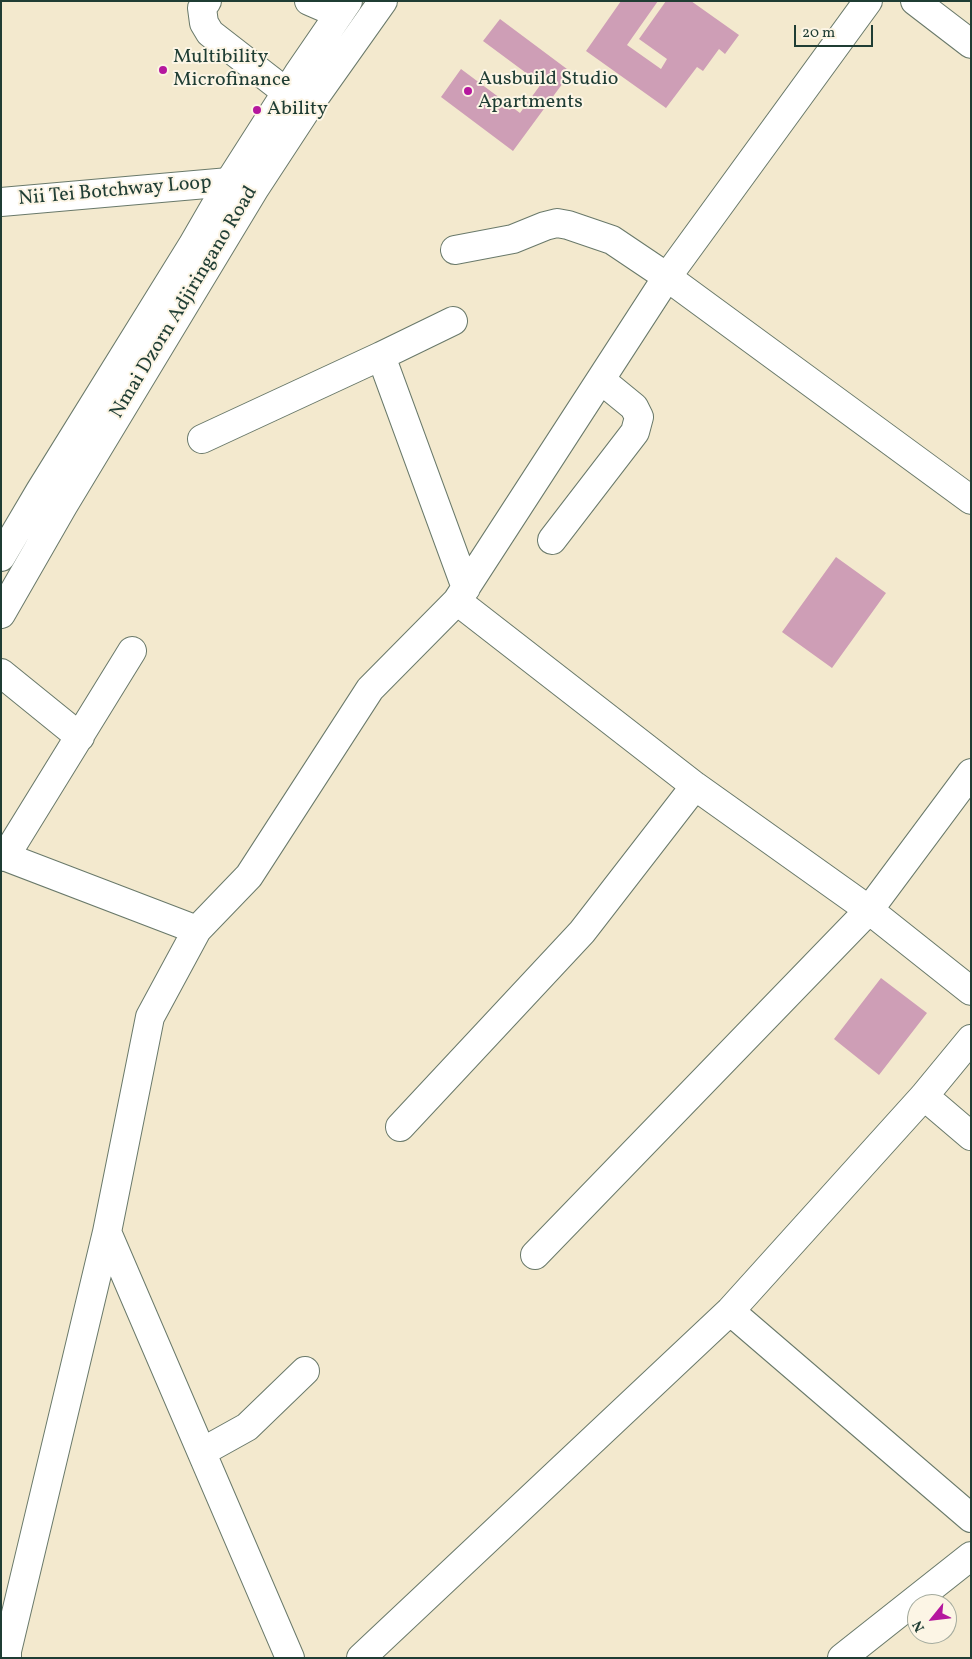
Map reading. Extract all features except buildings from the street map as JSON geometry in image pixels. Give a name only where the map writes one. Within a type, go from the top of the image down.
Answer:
[{"type":"street","points":[[207,1],[202,8],[204,23],[210,33],[286,92]]},
{"type":"street","points":[[309,1],[344,8]]},
{"type":"street","name":"Nmai Dzorn Adjiringano Road","points":[[1,614],[63,506],[255,188],[310,104],[383,1]]},
{"type":"street","points":[[7,1658],[9,1642],[108,1232],[150,1017],[197,930],[248,876],[370,689],[461,594],[667,278],[868,1]]},
{"type":"street","points":[[916,1],[971,44]]},
{"type":"street","name":"Nmai Dzorn Adjiringano Road","points":[[1,557],[229,182],[286,92],[344,8]]},
{"type":"street","name":"Nii Tei Botchway Loop","points":[[1,202],[229,182]]},
{"type":"street","points":[[455,250],[513,239],[544,226],[557,223],[612,240],[971,500]]},
{"type":"street","points":[[202,438],[453,321]]},
{"type":"street","points":[[381,356],[461,594],[695,786],[869,910],[971,991]]},
{"type":"street","points":[[552,540],[635,432],[639,417],[634,407],[601,380]]},
{"type":"street","points":[[40,491],[63,506]]},
{"type":"street","points":[[132,651],[80,737],[3,856],[197,930]]},
{"type":"street","points":[[1,673],[80,737]]},
{"type":"street","points":[[535,1255],[869,910],[971,773]]},
{"type":"street","points":[[400,1126],[582,932],[695,786]]},
{"type":"street","points":[[361,1658],[730,1311],[924,1096],[971,1039]]},
{"type":"street","points":[[924,1096],[971,1136]]},
{"type":"street","points":[[108,1232],[290,1658]]},
{"type":"street","points":[[730,1311],[971,1518]]},
{"type":"street","points":[[202,1452],[247,1427],[305,1371]]},
{"type":"street","points":[[842,1658],[971,1556]]},
{"type":"place","name":"Multibility Microfinance","points":[[163,70]]},
{"type":"place","name":"Ausbuild Studio Apartments","points":[[468,91]]},
{"type":"place","name":"Ability","points":[[257,110]]}]
